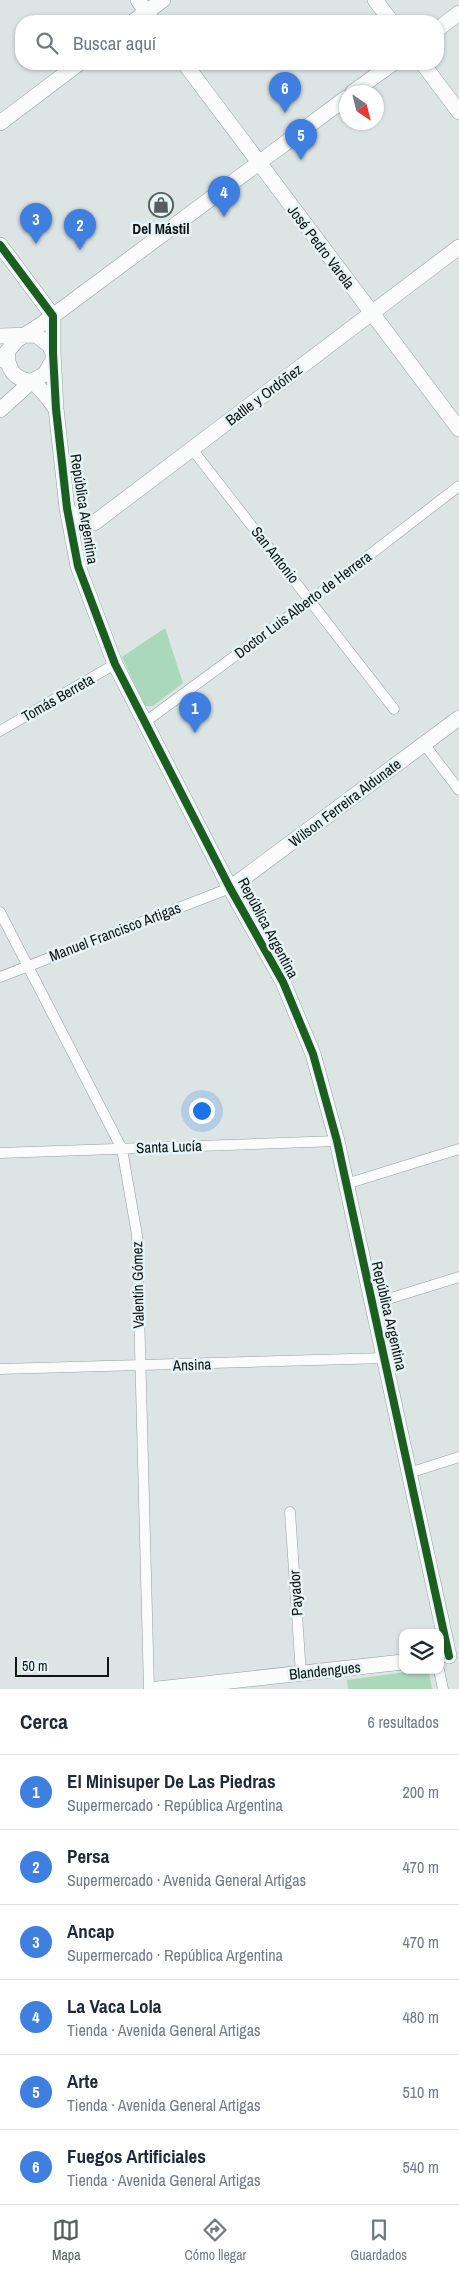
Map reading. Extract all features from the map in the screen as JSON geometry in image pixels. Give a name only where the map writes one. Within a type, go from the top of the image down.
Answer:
[{"type":"street","points":[[143,14],[163,0]]},
{"type":"street","points":[[375,0],[386,15]]},
{"type":"street","points":[[444,24],[459,13]]},
{"type":"street","points":[[0,123],[70,70]]},
{"type":"street","name":"José Pedro Varela","points":[[189,70],[459,429]]},
{"type":"street","points":[[364,85],[384,70]]},
{"type":"street","points":[[428,70],[459,112]]},
{"type":"street","points":[[56,409],[44,392],[32,381],[23,380],[15,374],[3,353],[339,103]]},
{"type":"street","points":[[0,245],[53,316]]},
{"type":"street","name":"Batlle y Ordóñez","points":[[75,548],[94,522],[459,247]]},
{"type":"street","name":"República Argentina","points":[[53,316],[56,409],[68,508],[78,566],[115,664],[230,888],[283,982],[313,1054],[337,1140],[449,1656]]},
{"type":"street","points":[[0,336],[36,336],[44,340],[53,353],[51,367],[45,374],[32,381],[0,410]]},
{"type":"street","name":"San Antonio","points":[[192,449],[394,709]]},
{"type":"street","name":"Doctor Luis Alberto de Herrera","points":[[145,722],[311,600],[459,486]]},
{"type":"street","points":[[68,508],[77,520],[94,522]]},
{"type":"street","name":"Tomás Berreta","points":[[0,731],[115,664]]},
{"type":"street","name":"Wilson Ferreira Aldunate","points":[[230,888],[459,718]]},
{"type":"street","points":[[424,744],[459,790]]},
{"type":"street","name":"Manuel Francisco Artigas","points":[[0,977],[230,888]]},
{"type":"street","name":"Valentín Gómez","points":[[0,912],[122,1149],[137,1235],[149,1689]]},
{"type":"street","name":"Santa Lucía","points":[[0,1153],[337,1140]]},
{"type":"street","points":[[346,1184],[459,1149]]},
{"type":"street","points":[[372,1304],[459,1277]]},
{"type":"street","name":"Ansina","points":[[0,1370],[385,1358]]},
{"type":"street","points":[[409,1474],[459,1457]]},
{"type":"street","name":"Payador","points":[[290,1512],[302,1674]]},
{"type":"street","name":"Blandengues","points":[[158,1689],[399,1662]]},
{"type":"street","points":[[440,1674],[443,1689]]},
{"type":"green space","points":[[165,628],[183,683],[153,706],[145,706],[122,657]]},
{"type":"green space","points":[[399,1673],[429,1674],[432,1689],[348,1689],[347,1680]]},
{"type":"cycle path","points":[[0,245],[53,316],[56,409],[67,508],[78,566],[115,664],[230,888],[283,982],[313,1054],[337,1141],[449,1656]]},
{"type":"place","name":"Fuegos Artificiales","points":[[285,113]]},
{"type":"place","name":"Arte","points":[[301,160]]},
{"type":"place","name":"Del Mástil","points":[[161,205]]},
{"type":"place","name":"La Vaca Lola","points":[[224,217]]},
{"type":"place","name":"Ancap","points":[[36,244]]},
{"type":"place","name":"Persa","points":[[80,250]]},
{"type":"place","name":"El Minisuper De Las Piedras","points":[[195,733]]}]
